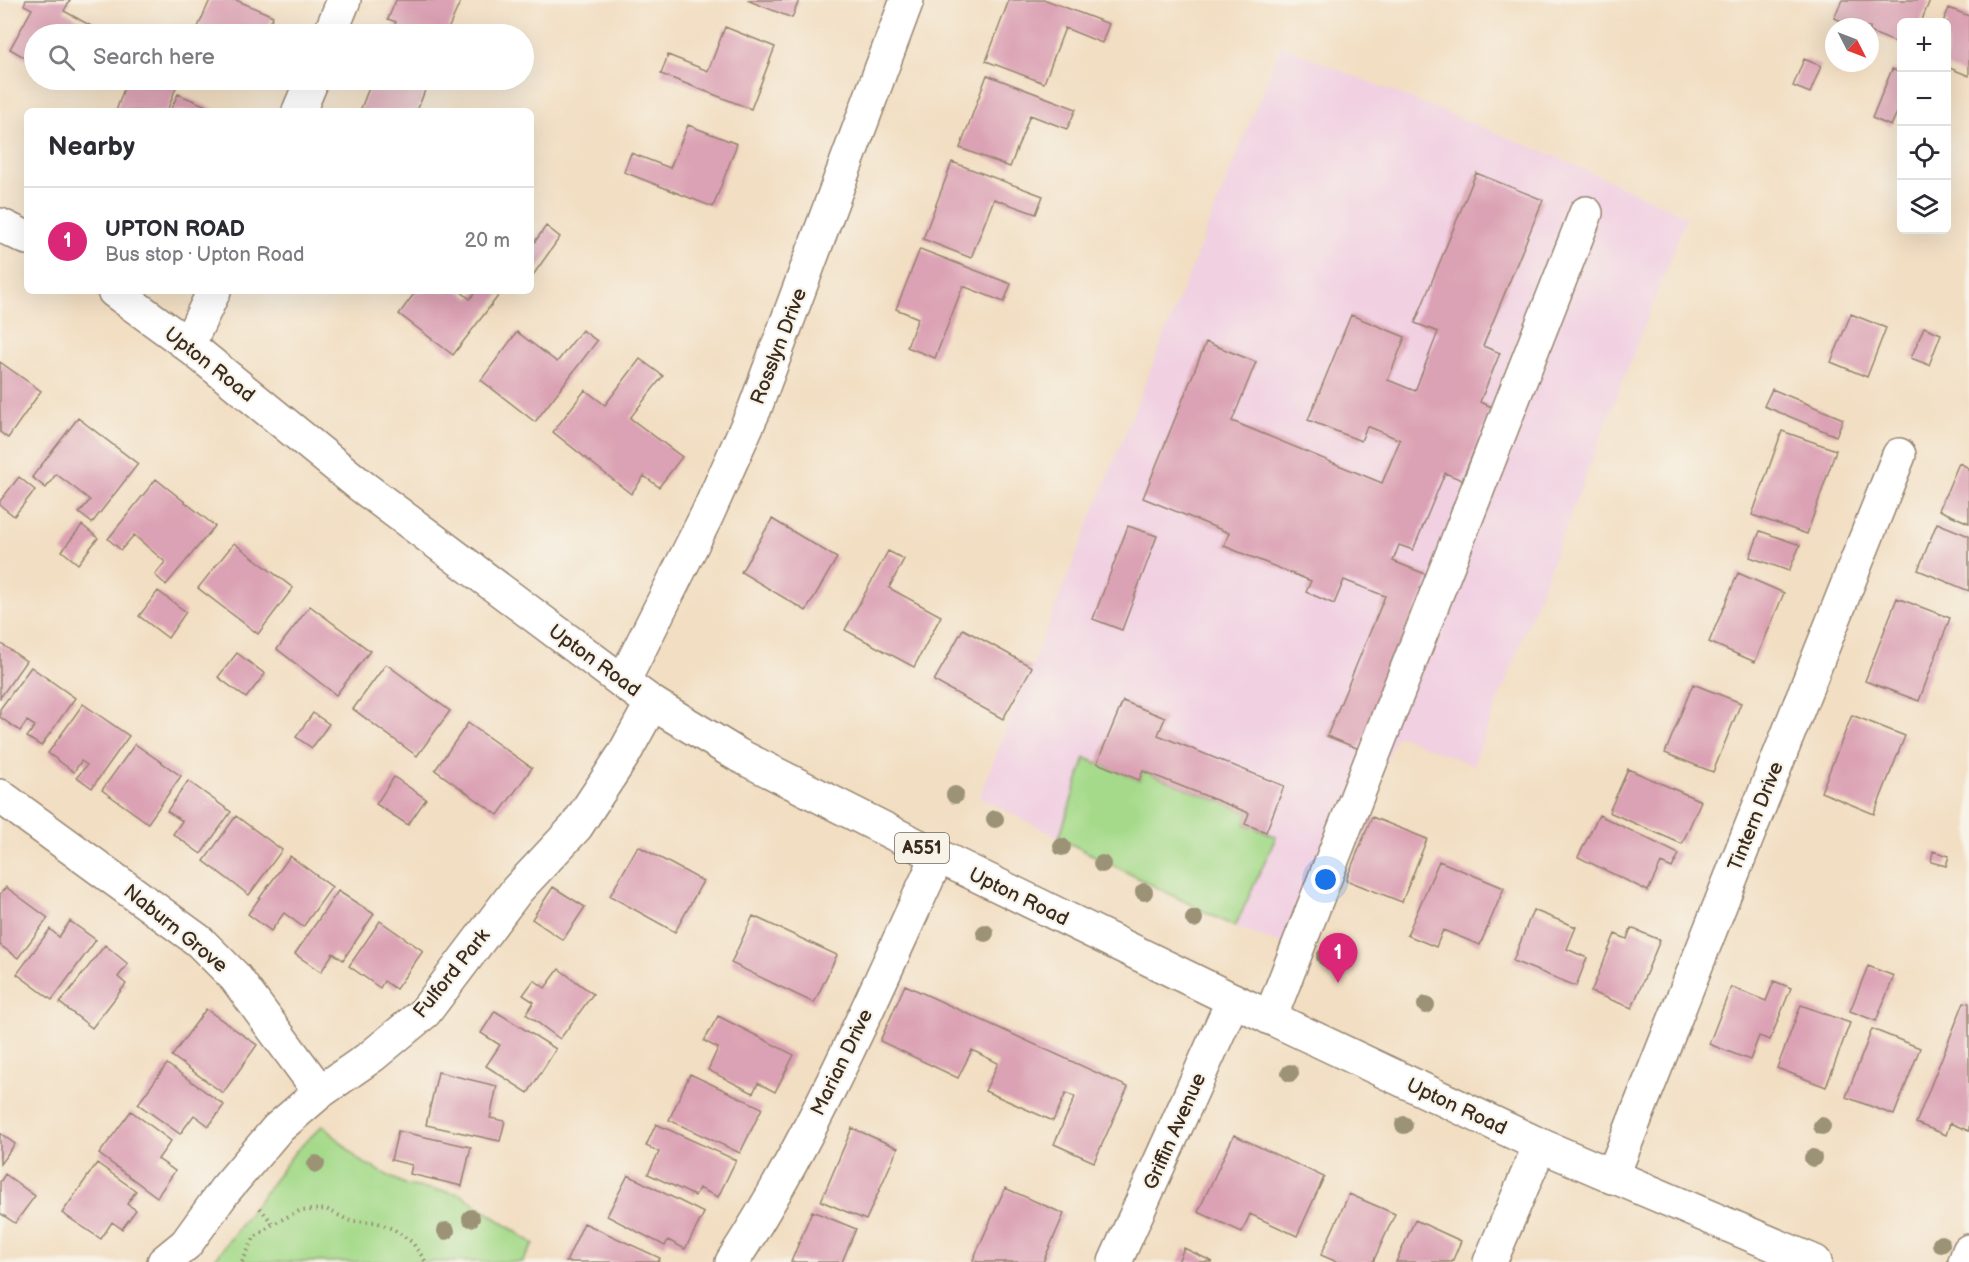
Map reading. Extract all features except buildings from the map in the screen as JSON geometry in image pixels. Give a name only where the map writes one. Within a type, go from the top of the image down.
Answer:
[{"type":"street","points":[[334,24],[344,0]]},
{"type":"street","name":"Rosslyn Drive","points":[[624,682],[707,515],[755,408],[907,0]]},
{"type":"street","points":[[300,108],[308,90]]},
{"type":"street","points":[[1270,1018],[1586,213]]},
{"type":"street","points":[[0,225],[24,237]]},
{"type":"street","name":"Upton Road","points":[[118,294],[188,345],[360,485],[652,703],[738,755],[938,856],[1270,1018],[1611,1177],[1815,1262]]},
{"type":"street","points":[[188,345],[213,294]]},
{"type":"street","name":"Tintern Drive","points":[[1611,1177],[1899,455]]},
{"type":"street","name":"Fulford Park","points":[[164,1262],[186,1244],[225,1190],[277,1129],[320,1092],[372,1056],[425,1012],[517,890],[576,827],[624,754],[652,703]]},
{"type":"street","name":"Naburn Grove","points":[[0,796],[199,941],[235,977],[320,1092]]},
{"type":"street","name":"Marian Drive","points":[[732,1262],[758,1222],[804,1138],[938,856]]},
{"type":"street","name":"Griffin Avenue","points":[[1114,1262],[1233,1000]]},
{"type":"street","points":[[1490,1262],[1540,1145]]},
{"type":"street","points":[[1965,1262],[1969,1251]]},
{"type":"path","points":[[242,1262],[254,1239],[273,1224],[299,1211],[326,1209],[350,1221],[376,1222],[393,1229],[412,1242],[426,1262]]},
{"type":"shaded area","points":[[1281,45],[1555,156],[1687,216],[1473,765],[1397,735],[1305,952],[1235,927],[979,797]]},
{"type":"green space","points":[[1085,758],[1139,780],[1143,771],[1249,813],[1245,824],[1276,837],[1235,927],[1059,838]]},
{"type":"green space","points":[[323,1125],[360,1161],[406,1185],[460,1194],[534,1244],[522,1262],[213,1262],[295,1152]]},
{"type":"place","name":"UPTON ROAD","points":[[1338,983]]}]
